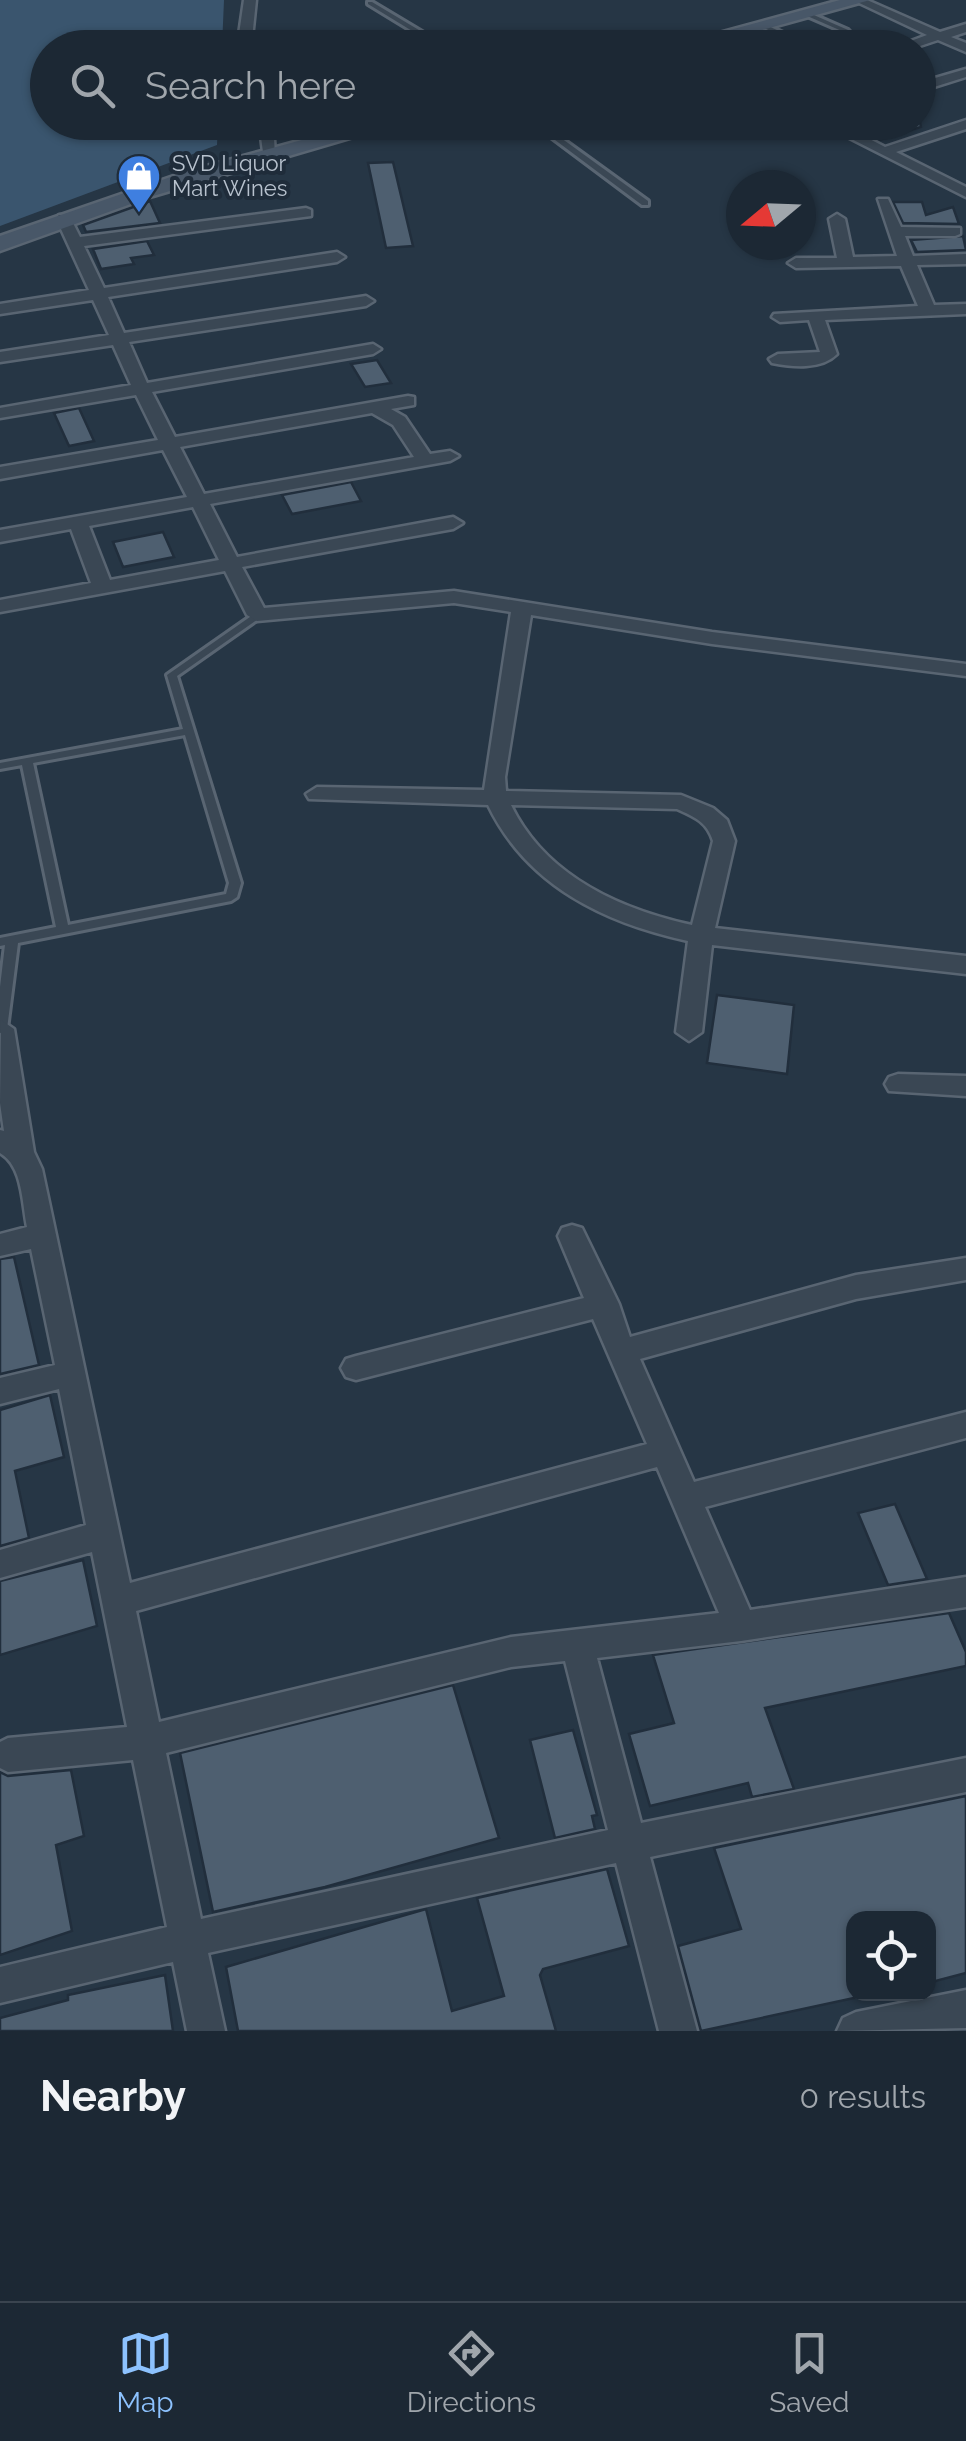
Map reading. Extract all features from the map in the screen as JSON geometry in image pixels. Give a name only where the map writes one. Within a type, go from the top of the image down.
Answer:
[{"type":"street","points":[[246,30],[250,0]]},
{"type":"street","points":[[742,30],[860,0],[926,30]]},
{"type":"street","points":[[936,37],[966,28]]},
{"type":"street","points":[[936,35],[966,48]]},
{"type":"street","points":[[936,83],[966,74]]},
{"type":"street","points":[[936,134],[966,124]]},
{"type":"street","points":[[268,140],[270,152]]},
{"type":"street","points":[[0,244],[64,218],[320,140]]},
{"type":"street","points":[[860,140],[966,193]]},
{"type":"street","points":[[883,152],[919,140]]},
{"type":"street","points":[[940,181],[966,174]]},
{"type":"street","points":[[883,202],[928,309]]},
{"type":"street","points":[[76,242],[306,213]]},
{"type":"street","points":[[64,218],[142,390],[257,614],[454,597],[966,670]]},
{"type":"street","points":[[837,220],[846,262]]},
{"type":"street","points":[[895,232],[955,231]]},
{"type":"street","points":[[0,309],[337,258]]},
{"type":"street","points":[[796,264],[966,259]]},
{"type":"street","points":[[0,357],[366,301]]},
{"type":"street","points":[[780,317],[966,309]]},
{"type":"street","points":[[778,359],[820,360],[829,354],[815,315]]},
{"type":"street","points":[[0,414],[373,349]]},
{"type":"street","points":[[0,473],[408,401]]},
{"type":"street","points":[[375,407],[399,421],[425,460]]},
{"type":"street","points":[[0,536],[450,456]]},
{"type":"street","points":[[78,522],[102,586]]},
{"type":"street","points":[[0,606],[453,522]]},
{"type":"street","points":[[522,609],[496,759],[495,797],[508,823],[548,869],[583,899],[659,926],[701,936],[966,965]]},
{"type":"street","points":[[318,794],[650,798],[681,802],[705,813],[719,825],[724,841],[701,936],[689,1032]]},
{"type":"street","points":[[1,1029],[11,1146],[42,1234],[206,2031]]},
{"type":"street","points":[[898,1084],[966,1086]]},
{"type":"street","points":[[0,1245],[42,1234]]},
{"type":"street","points":[[572,1236],[605,1304],[741,1626]]},
{"type":"street","points":[[625,1351],[856,1288],[966,1269]]},
{"type":"street","points":[[356,1368],[605,1304]]},
{"type":"street","points":[[0,1391],[69,1374]]},
{"type":"street","points":[[686,1498],[966,1425]]},
{"type":"street","points":[[115,1602],[668,1451]]},
{"type":"street","points":[[0,1564],[101,1535]]},
{"type":"street","points":[[8,1755],[144,1742],[511,1652],[741,1626],[966,1592]]},
{"type":"street","points":[[576,1642],[590,1711],[630,1842],[678,2031]]},
{"type":"street","points":[[0,1984],[187,1938],[630,1842],[966,1775]]},
{"type":"street","points":[[856,2031],[966,2009]]},
{"type":"lane","points":[[370,3],[416,30]]},
{"type":"lane","points":[[807,14],[844,30]]},
{"type":"lane","points":[[762,25],[773,30]]},
{"type":"lane","points":[[558,140],[644,204]]},
{"type":"lane","points":[[1,1029],[6,941],[231,897],[235,883],[172,675],[257,614]]},
{"type":"lane","points":[[0,766],[189,730]]},
{"type":"lane","points":[[27,760],[63,930]]},
{"type":"water","points":[[0,0],[224,0],[223,30],[30,30],[30,140],[217,140],[217,145],[0,226]]},
{"type":"building","points":[[393,162],[413,246],[386,248],[368,163]]},
{"type":"building","points":[[150,201],[160,223],[86,232],[83,225]]},
{"type":"building","points":[[893,202],[922,202],[926,215],[953,207],[959,224],[903,223]]},
{"type":"building","points":[[963,236],[966,250],[917,252],[911,240]]},
{"type":"building","points":[[147,241],[154,255],[131,258],[134,264],[101,269],[93,249]]},
{"type":"building","points":[[377,360],[391,383],[365,387],[351,364]]},
{"type":"building","points":[[79,408],[94,441],[69,446],[54,413]]},
{"type":"building","points":[[351,482],[361,501],[292,514],[282,495]]},
{"type":"building","points":[[163,532],[174,557],[123,567],[113,542]]},
{"type":"building","points":[[717,995],[794,1005],[787,1074],[707,1063]]},
{"type":"building","points":[[14,1257],[39,1365],[0,1374],[0,1259]]},
{"type":"building","points":[[50,1395],[64,1457],[15,1471],[29,1538],[0,1546],[0,1410]]},
{"type":"building","points":[[895,1504],[927,1579],[888,1585],[858,1513]]},
{"type":"building","points":[[83,1560],[97,1626],[0,1655],[0,1581]]},
{"type":"building","points":[[949,1613],[966,1652],[966,1666],[765,1708],[794,1789],[752,1797],[748,1783],[650,1806],[629,1734],[674,1723],[653,1655]]},
{"type":"building","points":[[453,1685],[499,1838],[325,1887],[213,1912],[180,1753]]},
{"type":"building","points":[[573,1730],[597,1815],[592,1816],[595,1829],[555,1838],[530,1740]]},
{"type":"building","points":[[71,1770],[84,1836],[56,1845],[72,1931],[0,1955],[0,1772],[8,1776]]},
{"type":"building","points":[[966,1796],[966,1973],[936,1981],[936,1911],[846,1911],[846,2000],[701,2031],[678,1946],[741,1929],[714,1848]]},
{"type":"building","points":[[607,1869],[629,1946],[543,1969],[540,1975],[556,2031],[238,2031],[226,1967],[426,1909],[452,2011],[504,1996],[477,1898]]},
{"type":"building","points":[[165,1975],[173,2031],[0,2031],[0,2018],[68,2000],[68,1995]]},
{"type":"place","name":"SVD Liquor Mart Wines","points":[[139,214]]}]
